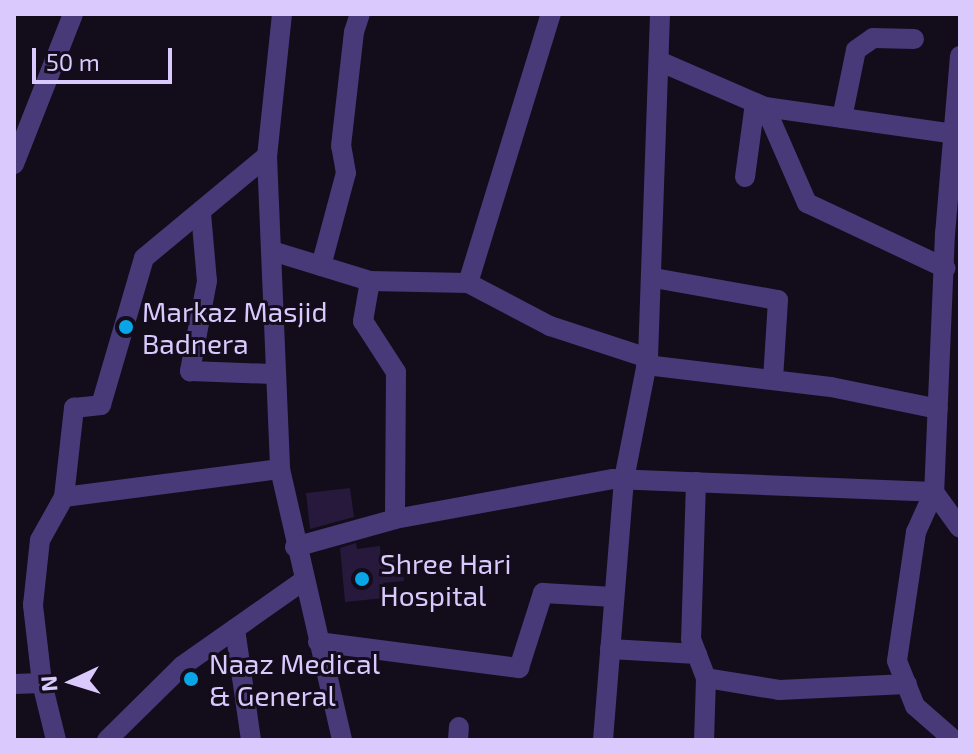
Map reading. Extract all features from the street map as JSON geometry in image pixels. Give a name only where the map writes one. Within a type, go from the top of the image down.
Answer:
[{"type":"street","points":[[15,157],[73,14]]},
{"type":"street","points":[[282,14],[267,156],[272,251],[272,374],[280,469],[295,547],[342,740]]},
{"type":"street","points":[[321,266],[346,173],[341,146],[354,32],[360,14]]},
{"type":"street","points":[[468,283],[551,14]]},
{"type":"street","points":[[603,740],[624,479],[647,362],[654,278],[660,14]]},
{"type":"street","points":[[842,118],[856,50],[873,38],[914,39]]},
{"type":"street","points":[[954,740],[915,706],[897,661],[916,532],[934,492],[945,268],[953,233],[954,134],[960,56]]},
{"type":"street","points":[[661,62],[760,105],[954,134]]},
{"type":"street","points":[[745,177],[760,105]]},
{"type":"street","points":[[760,105],[807,203],[945,268]]},
{"type":"street","points":[[56,740],[42,683],[33,605],[40,540],[64,497],[74,408],[101,405],[144,258],[267,156]]},
{"type":"street","points":[[201,213],[207,281],[190,371],[272,374]]},
{"type":"street","points":[[272,251],[370,281],[468,283],[550,326],[647,362],[938,409]]},
{"type":"street","points":[[654,278],[778,300],[773,380]]},
{"type":"street","points":[[370,281],[363,321],[396,372],[395,519]]},
{"type":"street","points":[[64,497],[280,469]]},
{"type":"street","points":[[295,547],[395,519],[624,479],[934,492]]},
{"type":"street","points":[[696,482],[691,639],[706,678],[704,740]]},
{"type":"street","points":[[934,492],[960,528]]},
{"type":"street","points":[[107,740],[182,666],[303,581]]},
{"type":"street","points":[[318,642],[519,668],[543,593],[614,597]]},
{"type":"street","points":[[235,629],[251,740]]},
{"type":"street","points":[[610,649],[697,654]]},
{"type":"street","points":[[706,678],[779,690],[907,684]]},
{"type":"street","points":[[14,684],[42,683]]},
{"type":"building","points":[[350,488],[354,517],[310,529],[306,493]]},
{"type":"building","points":[[356,543],[357,549],[380,546],[381,560],[402,558],[404,581],[383,583],[385,598],[345,602],[340,548]]},
{"type":"place","name":"Markaz Masjid Badnera","points":[[126,327]]},
{"type":"place","name":"Shree Hari Hospital","points":[[362,579]]},
{"type":"place","name":"Naaz Medical & General","points":[[191,679]]}]
